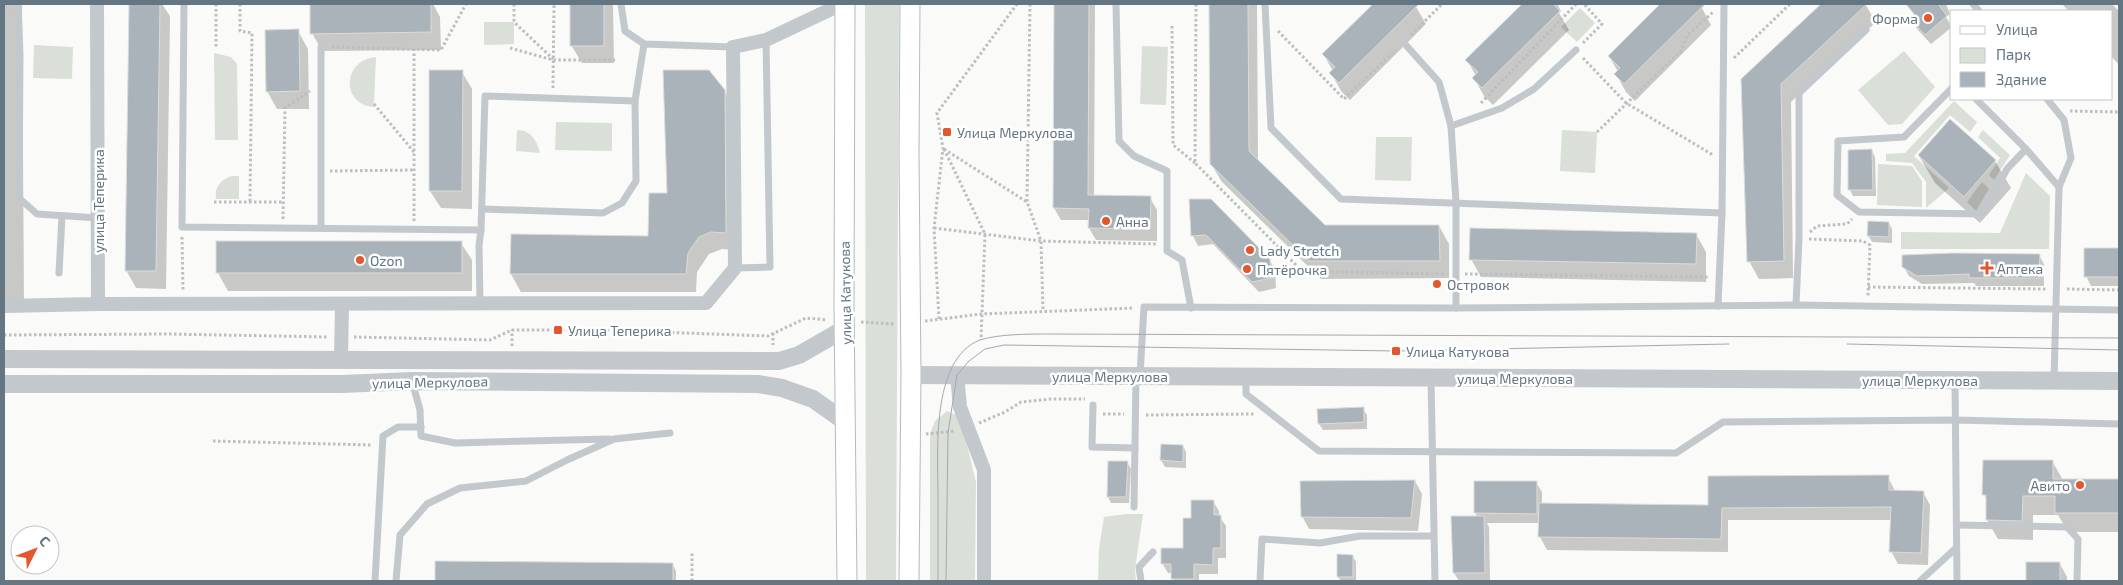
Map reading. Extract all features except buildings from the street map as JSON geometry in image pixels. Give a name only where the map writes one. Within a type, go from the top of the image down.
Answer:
[{"type":"main road","name":"улица Катукова","points":[[844,4],[847,581]]},
{"type":"main road","points":[[909,581],[911,374],[910,4]]},
{"type":"street","name":"улица Теперика","points":[[97,4],[98,304]]},
{"type":"street","points":[[4,306],[98,304],[480,305],[706,303],[735,268],[733,47],[766,40],[844,4]]},
{"type":"street","points":[[341,360],[342,304]]},
{"type":"street","name":"улица Меркулова","points":[[4,359],[779,360],[800,355],[845,324]]},
{"type":"street","name":"улица Меркулова","points":[[911,374],[2119,382]]},
{"type":"street","points":[[957,375],[960,407],[984,470],[984,581]]},
{"type":"street","name":"улица Меркулова","points":[[4,384],[342,384],[412,381],[758,384],[782,388],[813,399],[847,424]]},
{"type":"lane","points":[[18,4],[20,55],[19,198],[38,214],[98,218]]},
{"type":"lane","points":[[184,4],[182,226],[481,230]]},
{"type":"lane","points":[[621,4],[625,30],[644,44],[733,47]]},
{"type":"lane","points":[[1116,4],[1119,141],[1134,156],[1167,171],[1167,251],[1182,260],[1191,308]]},
{"type":"lane","points":[[1265,4],[1270,128],[1341,199],[1722,213]]},
{"type":"lane","points":[[1718,306],[1722,213],[1724,4]]},
{"type":"lane","points":[[1796,305],[1799,238],[1800,93],[1866,30]]},
{"type":"lane","points":[[735,268],[770,267],[766,40]]},
{"type":"lane","points":[[1404,43],[1439,82],[1451,126],[1456,202],[1456,308]]},
{"type":"lane","points":[[482,209],[603,212],[622,204],[636,181],[635,101],[644,44]]},
{"type":"lane","points":[[321,46],[321,228]]},
{"type":"lane","points":[[1451,126],[1502,108],[1534,90],[1576,50]]},
{"type":"lane","points":[[1950,90],[1904,137],[1838,141],[1837,195],[1859,212],[1982,214],[2007,169],[2026,149]]},
{"type":"lane","points":[[480,305],[479,246],[482,209],[485,96],[635,101]]},
{"type":"lane","points":[[1977,100],[2026,149],[2060,187]]},
{"type":"lane","points":[[2048,100],[2064,120],[2071,158],[2060,187],[2054,381]]},
{"type":"lane","points":[[59,273],[62,216]]},
{"type":"lane","points":[[1134,507],[1136,415],[1144,308],[1796,305],[2119,310]]},
{"type":"lane","points":[[1246,377],[1246,394],[1319,451],[1676,453],[1723,422],[1956,420],[2119,424]]},
{"type":"lane","points":[[1431,378],[1435,581]]},
{"type":"lane","points":[[1955,380],[1957,581]]},
{"type":"lane","points":[[412,381],[420,410],[421,436],[455,443],[614,439],[670,433]]},
{"type":"lane","points":[[1093,402],[1092,447],[1135,448]]},
{"type":"lane","points":[[375,581],[383,436],[398,427],[421,427]]},
{"type":"lane","points":[[396,581],[400,535],[427,504],[460,488],[526,481],[614,439]]},
{"type":"lane","points":[[1957,525],[2067,527],[2078,539],[2077,581]]},
{"type":"lane","points":[[1260,581],[1262,539],[1320,543],[1360,536],[1433,536]]},
{"type":"lane","points":[[1920,581],[1956,548]]},
{"type":"lane","points":[[1141,581],[1139,567],[1153,552]]},
{"type":"path","points":[[216,4],[216,48]]},
{"type":"path","points":[[240,4],[240,31],[252,32],[250,202]]},
{"type":"path","points":[[321,46],[441,50],[466,4]]},
{"type":"path","points":[[514,4],[514,22],[553,60]]},
{"type":"path","points":[[553,98],[554,4]]},
{"type":"path","points":[[981,340],[985,234],[944,148],[937,113],[1017,4]]},
{"type":"path","points":[[1030,4],[1028,202],[1041,241],[1043,311]]},
{"type":"path","points":[[1195,163],[1196,4]]},
{"type":"path","points":[[1265,18],[1344,99],[1404,43],[1442,4]]},
{"type":"path","points":[[1462,122],[1576,4]]},
{"type":"path","points":[[1584,4],[1602,24],[1576,50],[1626,103],[1722,161]]},
{"type":"path","points":[[1723,68],[1790,4]]},
{"type":"path","points":[[1597,132],[1682,51],[1688,36],[1716,10]]},
{"type":"path","points":[[1172,26],[1173,145],[1195,163],[1302,272],[1719,277]]},
{"type":"path","points":[[510,48],[553,60],[615,60]]},
{"type":"path","points":[[414,49],[414,229]]},
{"type":"path","points":[[283,227],[285,108],[321,84]]},
{"type":"path","points":[[374,104],[414,152]]},
{"type":"path","points":[[2057,111],[2119,112]]},
{"type":"path","points":[[939,319],[934,228],[944,148]]},
{"type":"path","points":[[944,148],[1028,202]]},
{"type":"path","points":[[321,172],[414,170]]},
{"type":"path","points":[[214,202],[284,202]]},
{"type":"path","points":[[1859,212],[1847,224],[1817,226],[1805,238],[1863,240],[1870,245],[1868,306]]},
{"type":"path","points":[[182,226],[183,304]]},
{"type":"path","points":[[934,228],[1041,241],[1167,244]]},
{"type":"path","points":[[1868,286],[2119,290]]},
{"type":"path","points":[[4,335],[169,334],[490,340],[512,330],[600,330],[768,336],[806,318],[845,324],[911,323],[981,314],[1144,308]]},
{"type":"path","points":[[1005,412],[1021,402],[1050,399],[1093,402]]},
{"type":"path","points":[[1093,414],[1258,414]]},
{"type":"path","points":[[213,441],[383,445]]},
{"type":"path","points":[[692,553],[692,581]]},
{"type":"green space","points":[[865,4],[899,4],[896,581],[866,581]]},
{"type":"green space","points":[[1580,8],[1595,23],[1577,42],[1561,27]]},
{"type":"green space","points":[[484,22],[514,22],[514,44],[484,45]]},
{"type":"green space","points":[[34,45],[73,47],[72,79],[33,78]]},
{"type":"green space","points":[[1142,46],[1168,47],[1166,105],[1140,104]]},
{"type":"green space","points":[[1904,51],[1935,87],[1902,124],[1888,125],[1858,90]]},
{"type":"green space","points":[[214,53],[231,57],[237,64],[238,140],[215,140]]},
{"type":"green space","points":[[376,57],[373,107],[363,104],[355,98],[351,91],[350,82],[352,73],[357,66],[365,60]]},
{"type":"green space","points":[[1954,101],[1977,122],[1970,132],[1950,115],[1914,156],[1949,188],[1926,208],[1926,182],[1912,163],[1886,161],[1886,154],[1905,153]]},
{"type":"green space","points":[[556,122],[612,123],[612,151],[555,150]]},
{"type":"green space","points":[[517,130],[522,130],[533,137],[540,153],[516,151]]},
{"type":"green space","points":[[1562,130],[1597,132],[1595,173],[1560,171]]},
{"type":"green space","points":[[1983,130],[2010,155],[1994,180],[1989,175],[2000,158],[1978,137]]},
{"type":"green space","points":[[1376,137],[1412,137],[1411,181],[1375,180]]},
{"type":"green space","points":[[1878,164],[1912,166],[1922,181],[1922,207],[1877,205]]},
{"type":"green space","points":[[2026,173],[2050,196],[2049,249],[1901,249],[1901,232],[2000,233]]},
{"type":"green space","points":[[232,176],[239,176],[239,199],[216,199],[216,191],[219,184]]},
{"type":"green space","points":[[1982,182],[1989,189],[1976,211],[1967,202]]},
{"type":"green space","points":[[947,411],[960,417],[976,482],[975,581],[930,581],[930,434],[935,421]]},
{"type":"green space","points":[[1143,514],[1135,569],[1136,581],[1098,581],[1099,548],[1104,517]]},
{"type":"tram line","points":[[938,581],[938,434],[940,410],[952,367],[964,350],[987,338],[1049,334],[2119,338]]},
{"type":"tram line","points":[[946,581],[948,433],[957,375],[969,361],[985,349],[1004,345],[1396,351],[1729,344]]},
{"type":"tram line","points":[[1847,344],[2119,350]]},
{"type":"place","name":"Форма","points":[[1928,18]]},
{"type":"place","name":"Улица Меркулова","points":[[947,132]]},
{"type":"place","name":"Анна","points":[[1106,221]]},
{"type":"place","name":"Lady Stretch","points":[[1250,250]]},
{"type":"place","name":"Ozon","points":[[360,260]]},
{"type":"place","name":"Аптека","points":[[1987,268]]},
{"type":"place","name":"Пятёрочка","points":[[1247,269]]},
{"type":"place","name":"Островок","points":[[1437,284]]},
{"type":"place","name":"Улица Теперика","points":[[558,330]]},
{"type":"place","name":"Улица Катукова","points":[[1396,351]]},
{"type":"place","name":"Авито","points":[[2080,485]]}]
